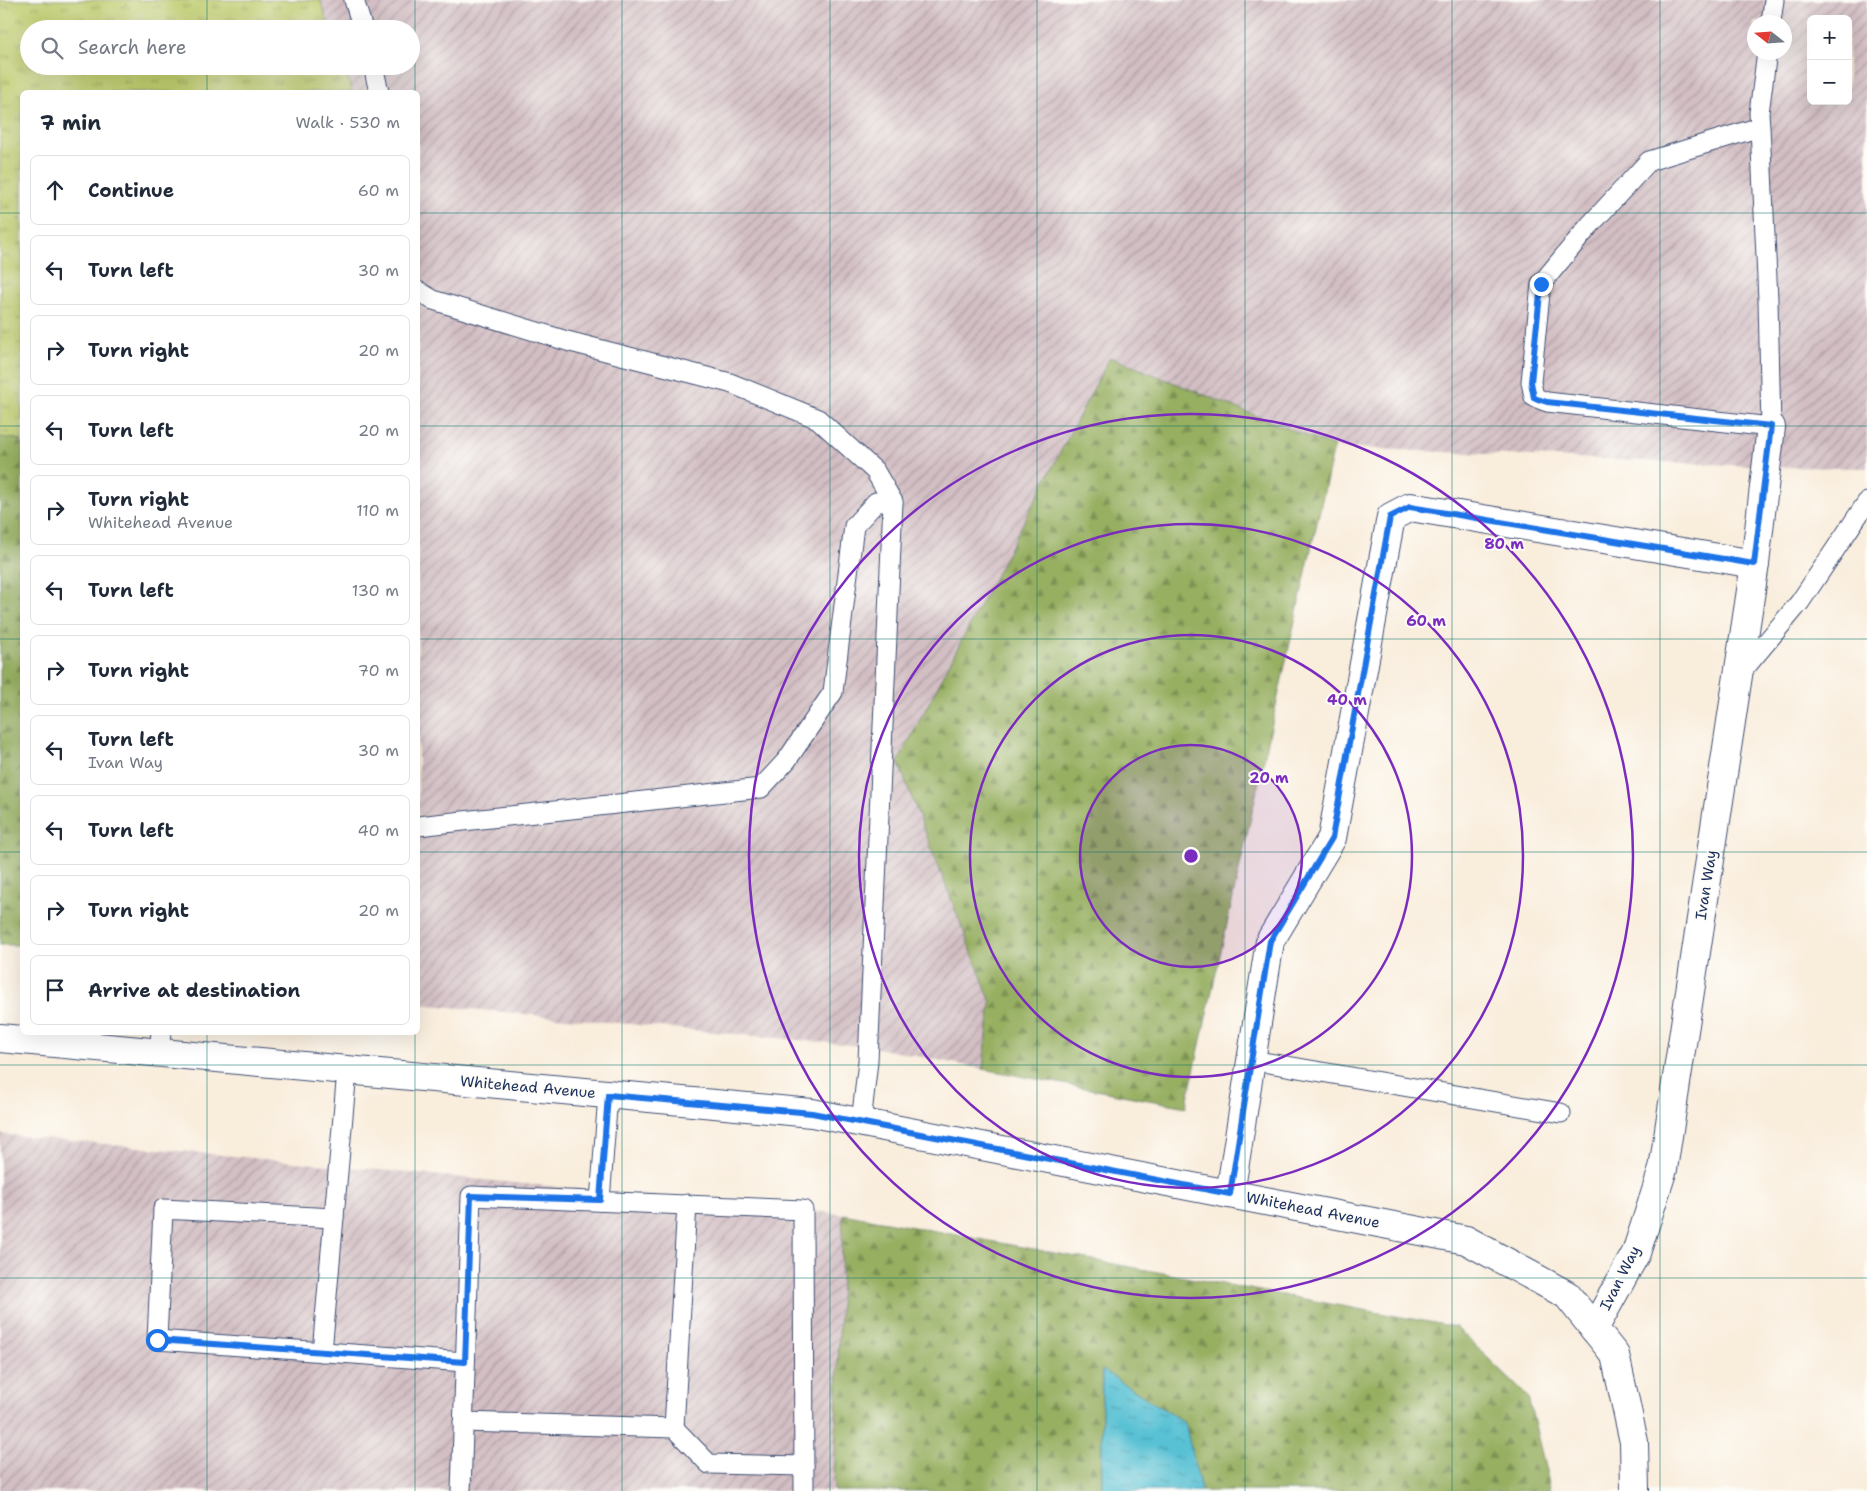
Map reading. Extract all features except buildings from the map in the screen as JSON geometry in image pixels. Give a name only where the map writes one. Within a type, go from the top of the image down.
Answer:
[{"type":"street","name":"Ivan Way","points":[[1594,1329],[1636,1253],[1663,1169],[1754,564],[1771,426]]},
{"type":"street","points":[[1230,1194],[1270,941],[1332,838],[1390,517],[1410,507],[1754,564]]},
{"type":"street","name":"Whitehead Avenue","points":[[0,1038],[160,1043],[347,1071],[812,1113],[1466,1240],[1567,1296],[1615,1355],[1634,1442],[1634,1491]]},
{"type":"lane","points":[[354,0],[360,20]]},
{"type":"lane","points":[[1772,15],[1774,0]]},
{"type":"lane","points":[[1760,127],[1649,161],[1541,284],[1531,382],[1534,398],[1547,402],[1771,426],[1768,300],[1760,127],[1759,113],[1766,60]]},
{"type":"lane","points":[[375,75],[379,90]]},
{"type":"lane","points":[[420,292],[433,300],[567,341],[730,384],[818,419],[875,471],[893,502],[868,1051],[861,1123]]},
{"type":"lane","points":[[420,826],[761,788],[787,760],[832,692],[854,526],[876,502],[893,502]]},
{"type":"lane","points":[[1737,678],[1800,602],[1867,502]]},
{"type":"lane","points":[[1251,1060],[1561,1113]]},
{"type":"lane","points":[[322,1352],[347,1071]]},
{"type":"lane","points":[[600,1200],[608,1095]]},
{"type":"lane","points":[[460,1491],[471,1196],[803,1210],[804,1491]]},
{"type":"lane","points":[[674,1428],[687,1204]]},
{"type":"lane","points":[[334,1218],[163,1209],[157,1340],[465,1362]]},
{"type":"lane","points":[[463,1422],[674,1428],[709,1464],[804,1466]]},
{"type":"shaded area","points":[[320,0],[1867,0],[1867,468],[1773,467],[1334,447],[1110,357],[898,762],[991,1002],[983,1069],[871,1047],[420,1004],[420,90],[352,90],[346,75],[420,75],[420,20],[327,20]]},
{"type":"shaded area","points":[[0,1134],[843,1214],[834,1491],[0,1491]]},
{"type":"green space","points":[[0,0],[320,0],[327,20],[20,20],[20,75],[346,75],[352,90],[20,90],[20,440],[0,437]]},
{"type":"green space","points":[[1110,357],[1334,447],[1186,1107],[983,1069],[991,1002],[898,762]]},
{"type":"green space","points":[[0,437],[20,440],[20,945],[0,945]]},
{"type":"green space","points":[[843,1214],[1456,1327],[1528,1397],[1551,1491],[1201,1491],[1185,1423],[1102,1371],[1102,1491],[834,1491]]},
{"type":"water","points":[[1102,1370],[1185,1423],[1201,1491],[1102,1491]]},
{"type":"route","points":[[157,1340],[465,1362],[471,1196],[600,1200],[608,1095],[812,1113],[1230,1194],[1270,941],[1332,838],[1390,517],[1410,507],[1754,564],[1771,426],[1547,402],[1534,398],[1531,382],[1541,284]]}]
